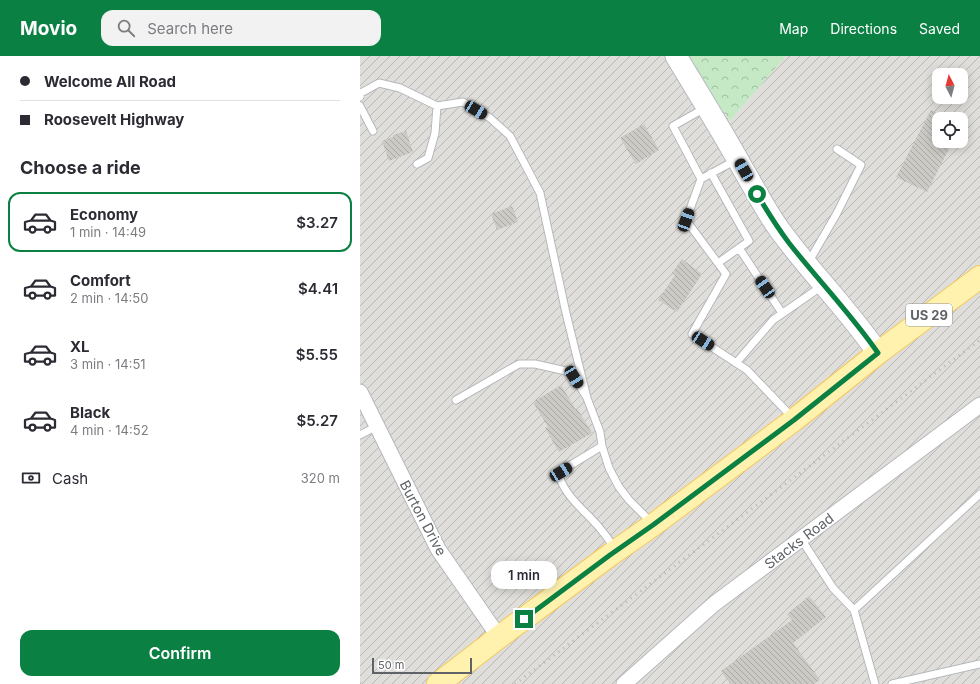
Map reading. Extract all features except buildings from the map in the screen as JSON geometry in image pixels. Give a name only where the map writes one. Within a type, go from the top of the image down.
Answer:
[{"type":"main road","name":"US 29","points":[[439,684],[499,637],[794,420],[878,353],[980,277]]},
{"type":"street","points":[[676,56],[778,228],[864,332],[878,353]]},
{"type":"street","name":"Burton Drive","points":[[360,392],[438,550],[499,637]]},
{"type":"street","name":"Stacks Road","points":[[624,684],[714,604],[980,405]]},
{"type":"lane","points":[[360,97],[361,93],[379,82],[400,88],[437,106],[463,102],[490,118],[510,136],[540,193],[566,314],[587,398],[600,432],[602,446],[609,468],[619,487],[629,500],[653,525]]},
{"type":"lane","points":[[360,106],[373,131]]},
{"type":"lane","points":[[417,164],[428,158],[435,133],[437,106]]},
{"type":"lane","points":[[701,179],[673,126],[707,107]]},
{"type":"lane","points":[[807,264],[837,213],[861,165],[837,149]]},
{"type":"lane","points":[[738,159],[701,179],[686,220],[726,274],[692,334],[748,370],[794,420]]},
{"type":"lane","points":[[711,173],[749,241],[718,262]]},
{"type":"lane","points":[[739,248],[782,313]]},
{"type":"lane","points":[[736,363],[773,320],[824,284]]},
{"type":"lane","points":[[456,400],[519,364],[535,364],[566,371],[574,377],[587,398]]},
{"type":"lane","points":[[360,435],[377,426]]},
{"type":"lane","points":[[602,446],[561,472],[559,476],[561,483],[573,500],[598,526],[617,550]]},
{"type":"lane","points":[[854,610],[980,494]]},
{"type":"lane","points":[[801,539],[833,588],[854,610],[874,684]]},
{"type":"lane","points":[[892,684],[980,664]]},
{"type":"shaded area","points":[[360,56],[685,56],[730,121],[786,56],[980,56],[980,684],[360,684]]},
{"type":"green space","points":[[685,56],[786,56],[730,121]]},
{"type":"railway","points":[[515,684],[980,340]]},
{"type":"route","points":[[524,619],[794,420],[878,353],[864,332],[790,244],[778,228],[757,194]]}]
